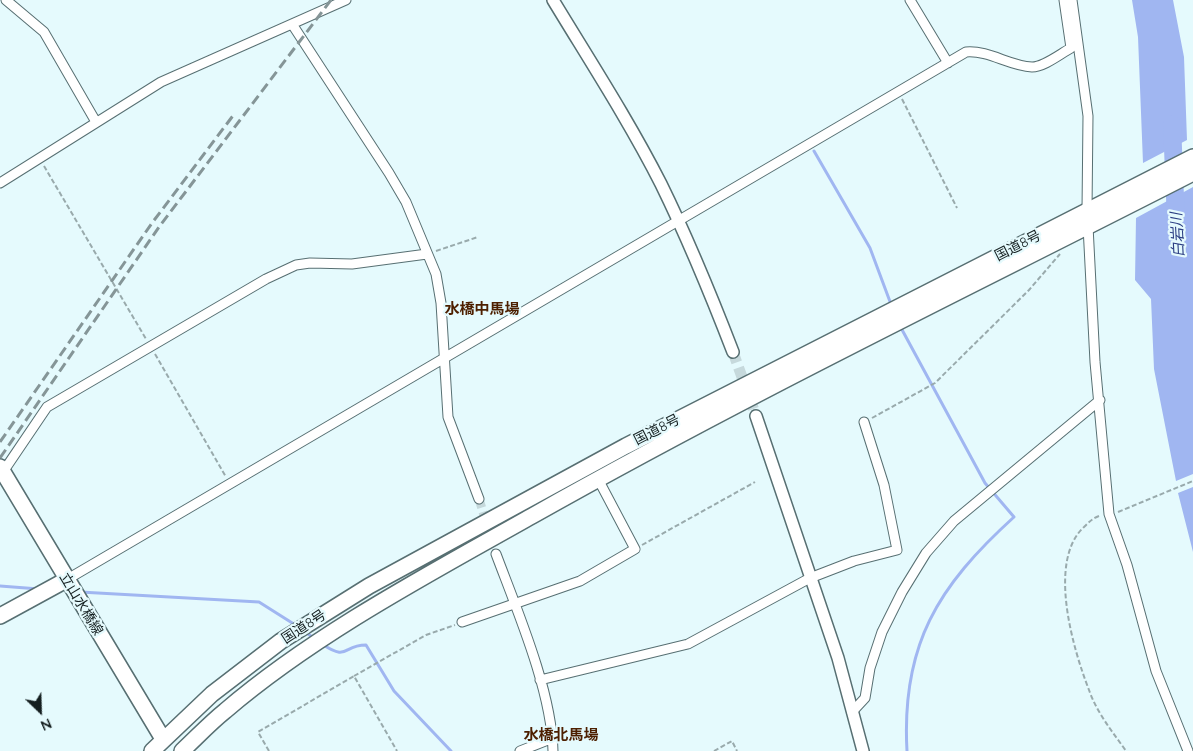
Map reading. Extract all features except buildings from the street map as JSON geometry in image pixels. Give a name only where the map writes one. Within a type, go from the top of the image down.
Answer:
[{"type":"main road","name":"国道8号","points":[[182,751],[233,705],[292,661],[380,603],[642,454],[1058,242],[1092,216],[1193,157]]},
{"type":"main road","name":"国道8号","points":[[152,751],[167,745],[212,694],[281,641],[369,586],[626,446],[1092,216],[1193,173]]},
{"type":"main road","name":"立山水橋線","points":[[2,470],[66,580],[167,745]]},
{"type":"main road","points":[[0,616],[66,580]]},
{"type":"street","points":[[6,0],[44,32],[96,122]]},
{"type":"street","points":[[0,183],[161,82],[346,0]]},
{"type":"street","points":[[554,0],[634,134],[678,220],[733,352]]},
{"type":"street","points":[[910,0],[948,63]]},
{"type":"street","points":[[66,580],[966,52],[974,52],[1032,67],[1041,65],[1071,48],[1064,0]]},
{"type":"street","points":[[1072,0],[1088,116],[1095,362],[1109,514],[1127,565],[1156,671],[1188,751]]},
{"type":"street","points":[[292,24],[406,202],[436,274],[441,303],[448,417],[479,499]]},
{"type":"street","points":[[2,470],[47,407],[266,279],[296,265],[310,262],[352,264],[427,254]]},
{"type":"street","points":[[852,712],[865,698],[870,668],[882,632],[902,592],[926,553],[954,521],[1100,400]]},
{"type":"street","points":[[756,416],[838,658],[863,751]]},
{"type":"street","points":[[540,680],[688,644],[810,578],[854,561],[897,550],[884,485],[864,422]]},
{"type":"street","points":[[462,622],[580,581],[635,549],[598,479]]},
{"type":"street","points":[[496,554],[540,680],[553,738],[553,751]]},
{"type":"street","points":[[520,751],[553,738]]},
{"type":"path","points":[[898,92],[957,208]]},
{"type":"path","points":[[39,158],[230,484]]},
{"type":"path","points":[[427,254],[478,237]]},
{"type":"path","points":[[864,422],[935,383],[1060,256],[1058,242]]},
{"type":"path","points":[[1119,512],[1193,481]]},
{"type":"path","points":[[635,549],[755,482]]},
{"type":"path","points":[[1109,514],[1094,518],[1077,533],[1069,550],[1064,576],[1064,594],[1088,690],[1102,717],[1126,751]]},
{"type":"path","points":[[270,751],[258,732],[426,635],[462,622]]},
{"type":"path","points":[[354,676],[397,751]]},
{"type":"path","points":[[714,751],[732,741],[737,751]]},
{"type":"water","points":[[1132,0],[1173,0],[1184,57],[1187,140],[1143,163],[1138,37]]},
{"type":"water","points":[[1193,187],[1193,474],[1176,481],[1154,369],[1151,299],[1135,280],[1136,218]]},
{"type":"water","points":[[1193,487],[1193,552],[1178,493]]},
{"type":"waterway","name":"白岩川","points":[[1172,124],[1176,221]]},
{"type":"waterway","points":[[814,151],[870,248],[892,307]]},
{"type":"waterway","points":[[900,326],[985,483],[1014,517],[964,568],[945,593],[930,620],[918,649],[910,679],[907,713],[907,751]]},
{"type":"waterway","points":[[0,586],[39,589]]},
{"type":"waterway","points":[[80,592],[259,602],[297,626]]},
{"type":"waterway","points":[[304,631],[315,639]]},
{"type":"waterway","points":[[322,644],[337,652],[366,645],[394,691],[451,751]]},
{"type":"tunnel","points":[[733,352],[756,416]]},
{"type":"tunnel","points":[[479,499],[496,554]]},
{"type":"railway","points":[[0,458],[159,227],[331,0]]},
{"type":"railway","points":[[0,442],[152,223],[235,113]]},
{"type":"district","name":"水橋中馬場","points":[[482,309]]},
{"type":"district","name":"水橋北馬場","points":[[561,735]]}]
